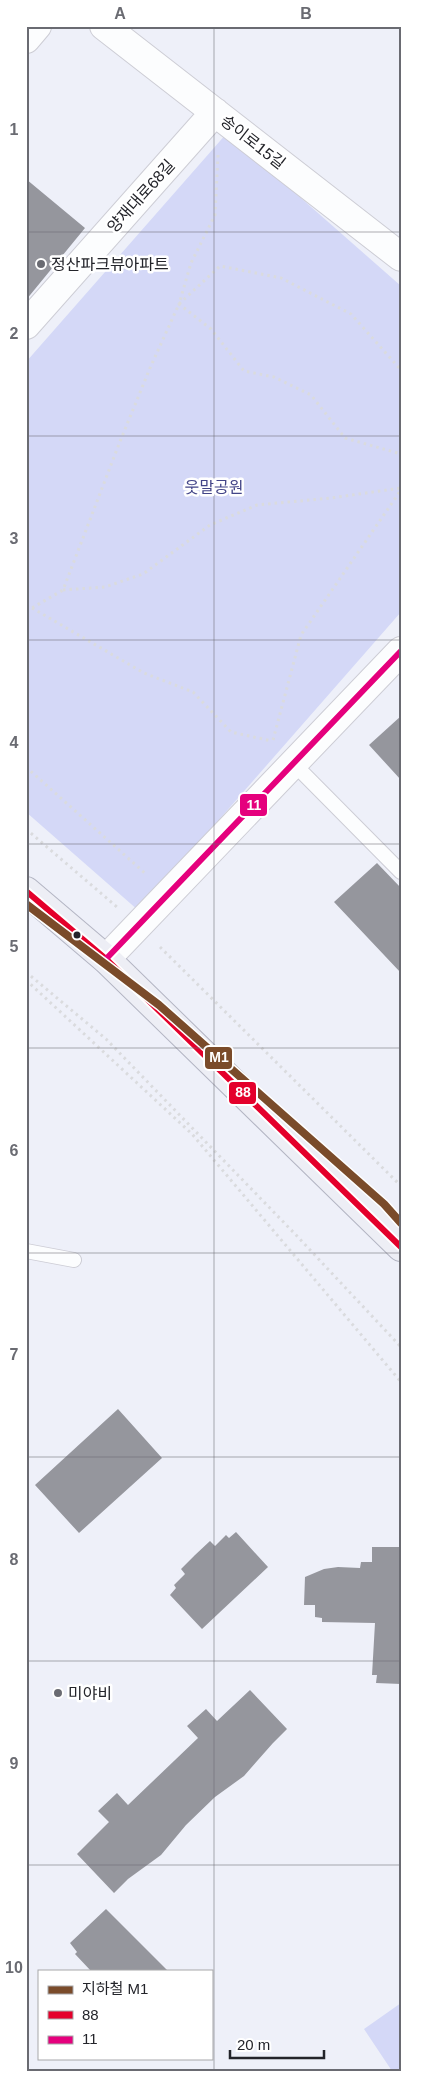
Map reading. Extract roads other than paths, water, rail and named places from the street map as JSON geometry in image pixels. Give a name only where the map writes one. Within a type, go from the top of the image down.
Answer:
[{"type":"main road","points":[[26,891],[106,959],[401,1247]]},
{"type":"street","points":[[26,39],[37,26]]},
{"type":"street","name":"송이로15길","points":[[104,26],[401,257]]},
{"type":"street","name":"양재대로68길","points":[[26,325],[215,112]]},
{"type":"street","points":[[106,959],[401,651]]},
{"type":"lane","points":[[293,763],[401,872]]},
{"type":"lane","points":[[26,1251],[74,1260]]},
{"type":"metro line","name":"M1","points":[[26,904],[159,1005],[384,1204],[401,1223]]},
{"type":"place","name":"정산파크뷰아파트","points":[[41,264]]},
{"type":"place","name":"미야비","points":[[58,1693]]},
{"type":"park label","name":"웃말공원","points":[[214,487]]}]
